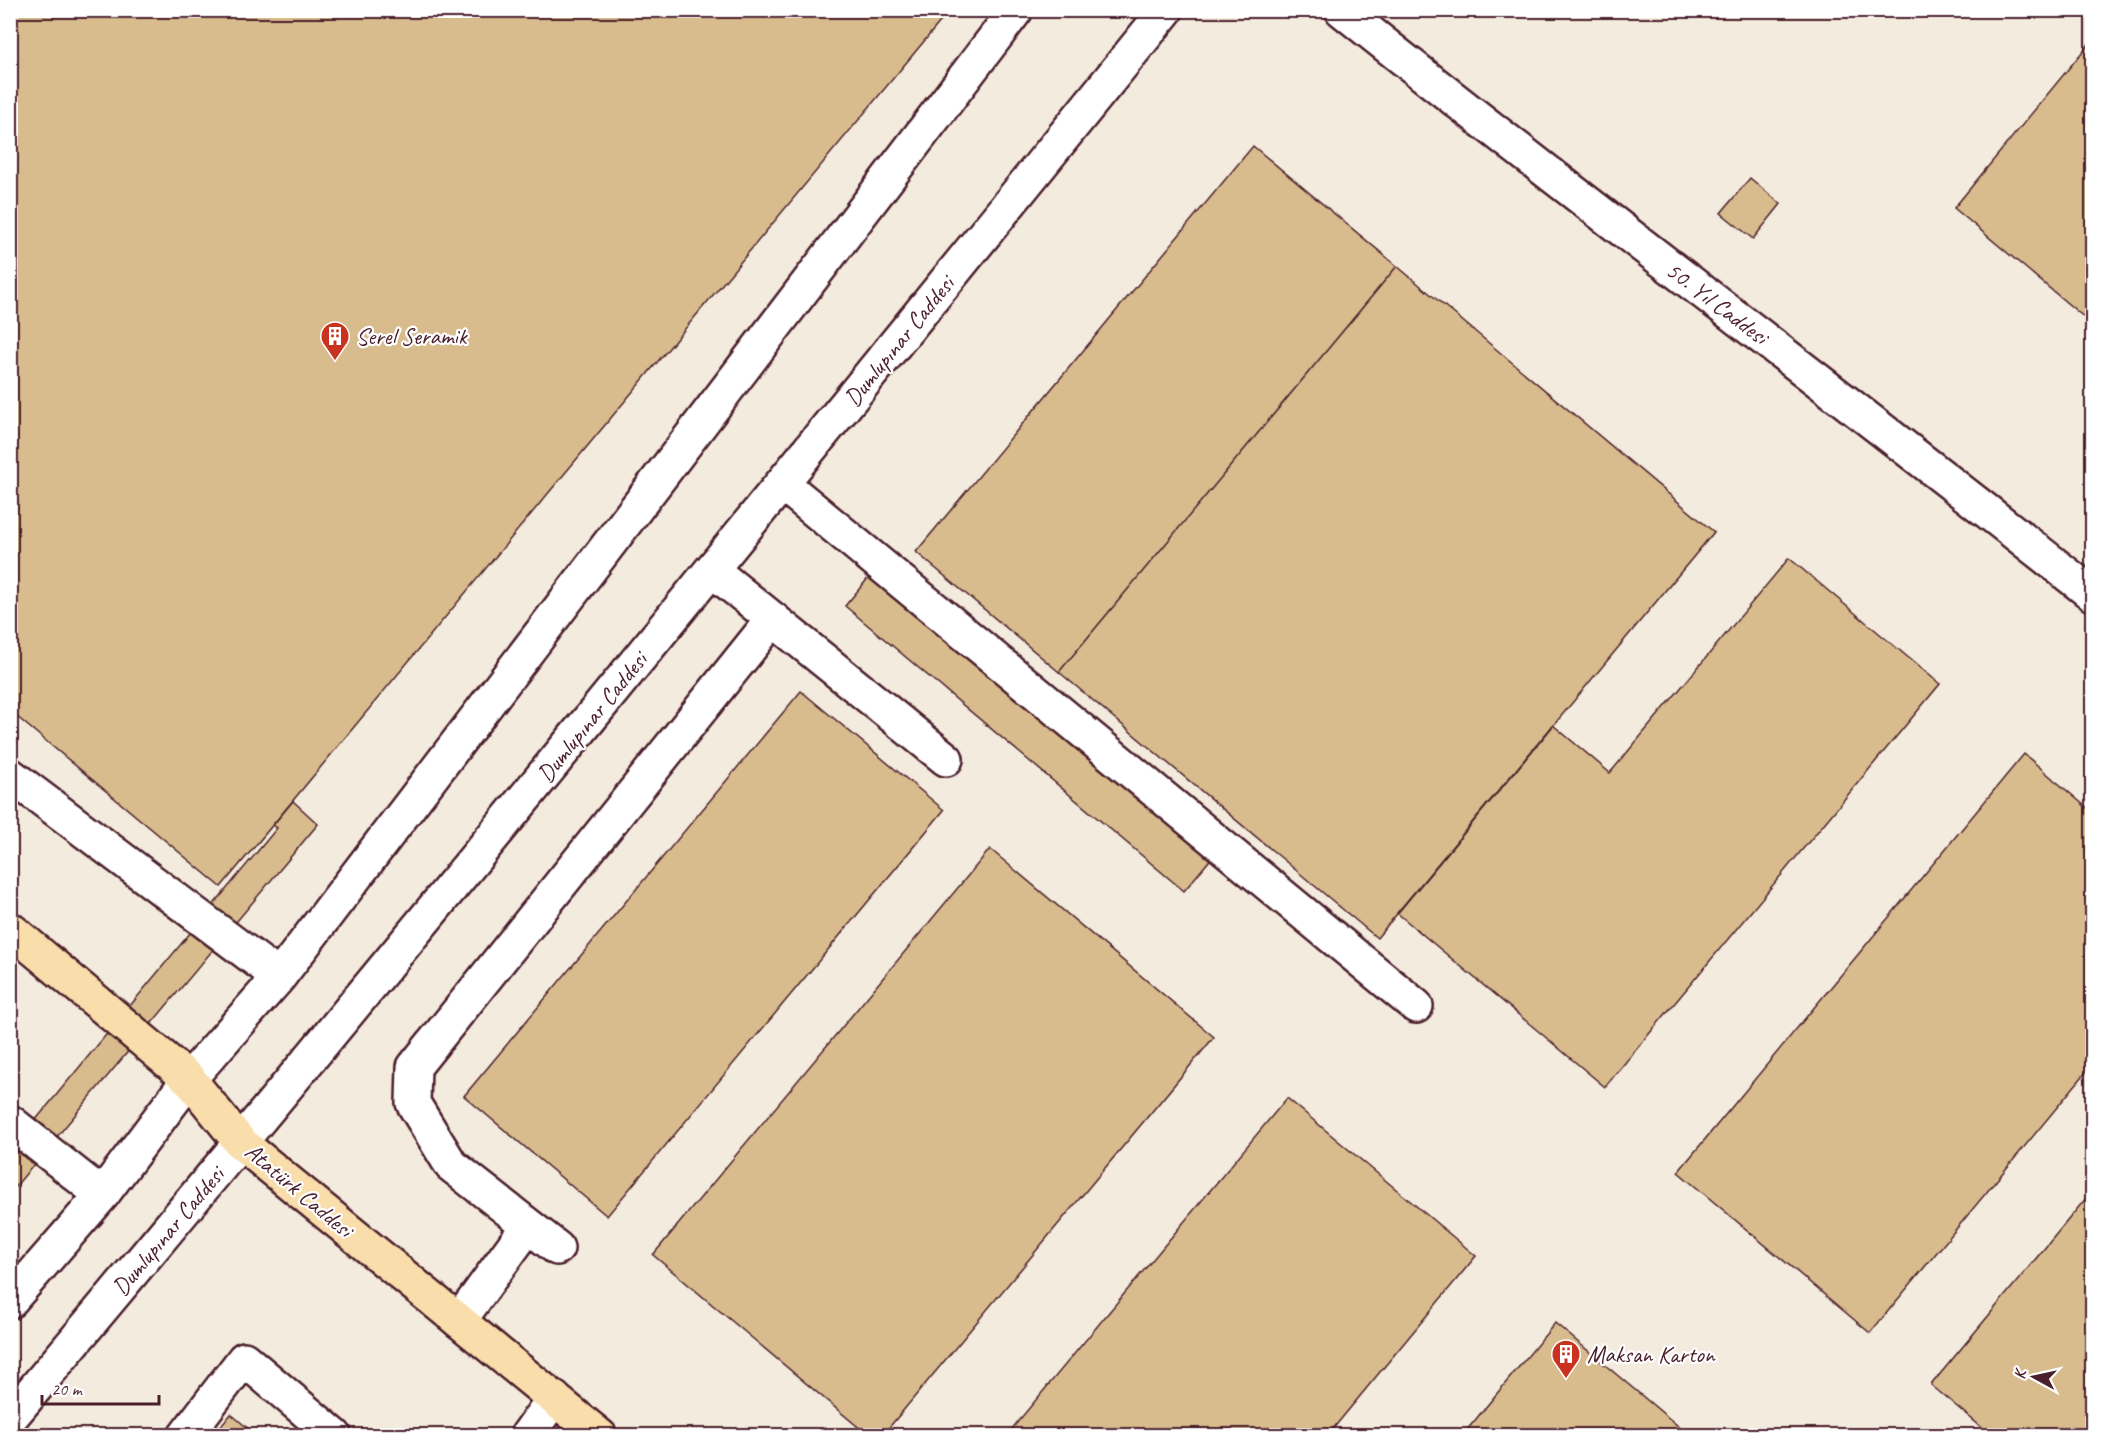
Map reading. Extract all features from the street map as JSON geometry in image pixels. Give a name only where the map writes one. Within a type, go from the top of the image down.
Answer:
[{"type":"main road","name":"Atatürk Caddesi","points":[[10,929],[189,1079],[241,1143],[600,1436]]},
{"type":"street","points":[[10,1301],[102,1195],[189,1079],[279,976],[1016,10]]},
{"type":"street","name":"Dumlupınar Caddesi","points":[[10,1418],[241,1143],[783,484],[1166,10]]},
{"type":"street","name":"50. Yıl Caddesi","points":[[1342,10],[1476,118],[1987,510],[2092,594]]},
{"type":"street","points":[[783,484],[1416,1006]]},
{"type":"street","points":[[712,570],[946,759]]},
{"type":"street","points":[[557,1248],[451,1165],[413,1103],[414,1067],[773,619]]},
{"type":"street","points":[[10,775],[279,976]]},
{"type":"street","points":[[10,1122],[102,1195]]},
{"type":"street","points":[[459,1321],[528,1226]]},
{"type":"street","points":[[184,1436],[244,1359],[335,1436]]},
{"type":"street","points":[[527,1436],[554,1398]]},
{"type":"shaded area","points":[[10,11],[2092,11],[2092,1435],[11,1435]]},
{"type":"building","name":"Serel Seramik","points":[[10,10],[950,10],[221,887],[10,711]]},
{"type":"building","points":[[2092,40],[2092,324],[1954,208]]},
{"type":"building","points":[[1253,146],[1397,266],[1059,672],[916,552]]},
{"type":"building","points":[[1750,178],[1781,204],[1753,239],[1721,213]]},
{"type":"building","points":[[1397,266],[1714,532],[1377,938],[1059,672]]},
{"type":"building","points":[[1789,558],[1940,684],[1605,1087],[1397,913],[1553,725],[1610,773]]},
{"type":"building","points":[[880,564],[1219,849],[1184,891],[845,606]]},
{"type":"building","points":[[801,691],[944,810],[607,1216],[464,1096]]},
{"type":"building","points":[[2024,754],[2092,812],[2092,1065],[1870,1333],[1678,1172]]},
{"type":"building","points":[[293,801],[318,824],[10,1193],[10,1151],[277,828],[273,825]]},
{"type":"building","points":[[990,849],[1214,1037],[882,1436],[869,1436],[653,1255]]},
{"type":"building","points":[[1287,1098],[1476,1256],[1327,1436],[1006,1436]]},
{"type":"building","points":[[2092,1191],[2092,1436],[1992,1436],[1931,1385]]},
{"type":"building","name":"Maksan Karton","points":[[1555,1323],[1690,1436],[1462,1436]]},
{"type":"building","points":[[231,1414],[257,1436],[213,1436]]},
{"type":"place","name":"Serel Seramik","points":[[335,362]]},
{"type":"place","name":"Maksan Karton","points":[[1566,1380]]}]
